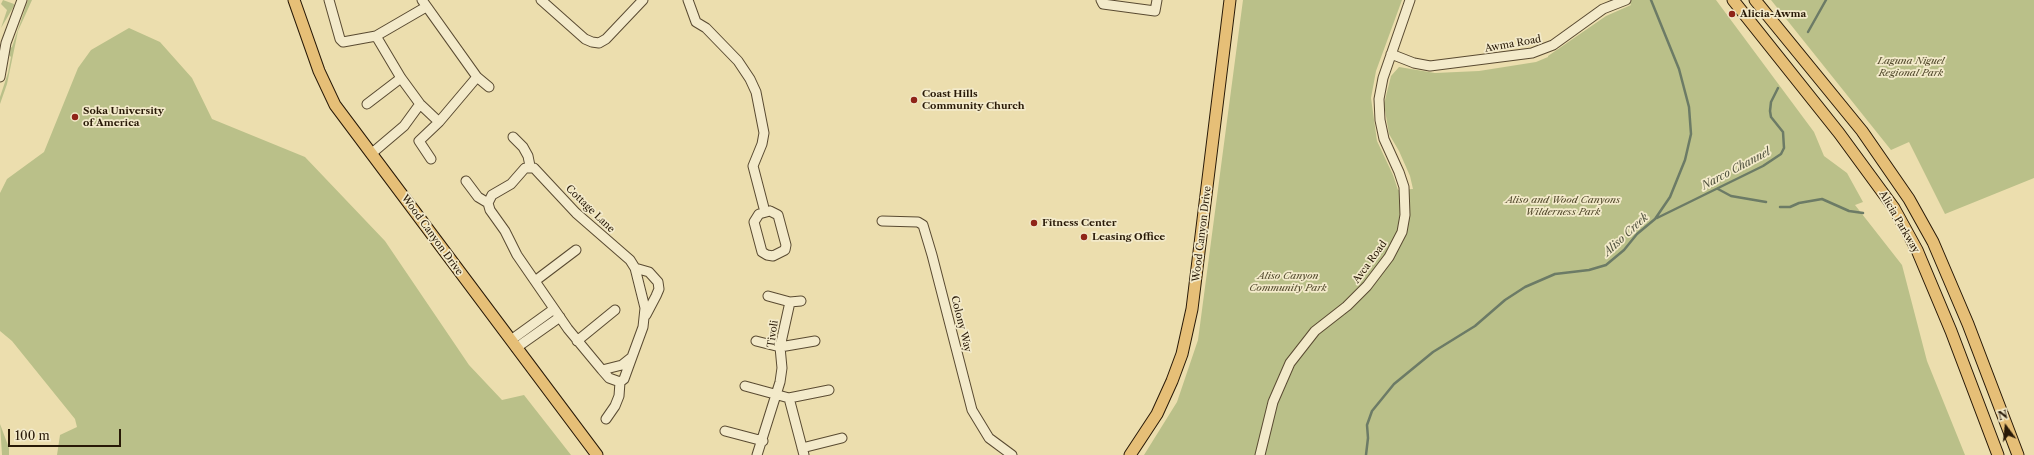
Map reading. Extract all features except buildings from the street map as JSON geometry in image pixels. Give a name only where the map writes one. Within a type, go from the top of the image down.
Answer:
[{"type":"main road","name":"Wood Canyon Drive","points":[[294,0],[304,33],[329,95],[345,120],[597,455]]},
{"type":"main road","name":"Wood Canyon Drive","points":[[1130,455],[1157,414],[1172,381],[1182,354],[1192,309],[1230,0]]},
{"type":"main road","name":"Alicia Parkway","points":[[1733,0],[1839,133],[1894,208],[1917,250],[1951,331],[1998,455]]},
{"type":"main road","name":"Alicia Parkway","points":[[1755,0],[1862,131],[1909,199],[1933,242],[1968,324],[2018,455]]},
{"type":"street","points":[[0,77],[8,36],[22,0]]},
{"type":"street","points":[[329,0],[341,41],[376,36],[424,3],[477,77],[489,87]]},
{"type":"street","points":[[541,0],[585,38],[592,42],[599,43],[606,39],[642,0]]},
{"type":"street","points":[[688,0],[696,22],[706,28],[738,61],[750,79],[756,92],[764,133],[762,144],[752,166],[765,212]]},
{"type":"street","points":[[1101,0],[1103,4],[1155,11],[1157,0]]},
{"type":"street","name":"Avca Road","points":[[1260,455],[1274,402],[1290,363],[1315,331],[1347,306],[1367,286],[1389,257],[1402,232],[1405,215],[1404,188],[1400,172],[1384,139],[1378,109],[1380,89],[1410,0]]},
{"type":"street","name":"Awma Road","points":[[1391,54],[1414,63],[1430,66],[1532,53],[1553,46],[1595,14],[1610,5],[1626,0]]},
{"type":"street","points":[[376,36],[401,78],[420,104],[439,122]]},
{"type":"street","points":[[431,159],[419,141],[439,122],[477,77]]},
{"type":"street","points":[[367,104],[401,78]]},
{"type":"street","points":[[370,154],[404,126],[420,104]]},
{"type":"street","name":"Cottage Lane","points":[[513,137],[523,147],[528,156],[530,166],[534,168],[576,213],[630,260],[635,268],[640,286],[645,317]]},
{"type":"street","points":[[488,203],[492,195],[504,189],[523,170],[530,166]]},
{"type":"street","points":[[466,181],[478,197],[488,203],[517,255],[577,341],[609,378],[620,382]]},
{"type":"street","points":[[770,211],[778,215],[786,245],[785,250],[773,256],[762,252],[754,222],[759,214],[765,212],[770,211]]},
{"type":"street","name":"Colony Way","points":[[882,221],[918,222],[923,226],[932,255],[972,410],[989,438],[1012,455]]},
{"type":"street","points":[[535,281],[576,250]]},
{"type":"street","name":"Cottage Lane","points":[[606,419],[617,401],[620,382],[627,374],[645,317],[659,289],[658,282],[649,272],[635,268]]},
{"type":"street","points":[[768,296],[790,302],[801,300]]},
{"type":"street","name":"Tivoli","points":[[757,455],[763,441],[777,394],[782,368],[780,347],[790,302]]},
{"type":"street","points":[[514,344],[554,309]]},
{"type":"street","points":[[577,341],[615,310]]},
{"type":"street","points":[[514,344],[560,317]]},
{"type":"street","points":[[756,341],[780,347],[816,341]]},
{"type":"street","points":[[602,370],[622,365],[632,357]]},
{"type":"street","points":[[745,386],[789,398],[828,390]]},
{"type":"street","points":[[789,398],[803,451],[842,438]]},
{"type":"street","points":[[726,432],[763,441]]},
{"type":"green space","points":[[3,0],[14,4],[14,6],[1,28],[7,10],[1,4]]},
{"type":"green space","points":[[28,0],[32,0],[18,31],[7,84],[0,104],[0,97],[8,73],[11,57],[9,55],[10,48],[12,47]]},
{"type":"green space","points":[[1243,0],[1402,0],[1376,71],[1371,98],[1377,141],[1393,175],[1398,190],[1413,189],[1410,176],[1399,151],[1389,134],[1384,104],[1391,76],[1399,67],[1435,73],[1479,71],[1536,62],[1548,57],[1606,16],[1631,5],[1628,0],[1716,0],[1814,132],[1824,156],[1847,173],[1863,202],[1855,205],[1902,265],[1927,361],[1965,455],[1144,455],[1177,402],[1198,340]]},
{"type":"green space","name":"Laguna Niguel Regional Park","points":[[1771,0],[2034,0],[2034,178],[1945,214],[1909,142],[1891,150]]},
{"type":"green space","points":[[129,28],[160,42],[192,78],[212,119],[305,157],[385,241],[469,365],[502,400],[524,395],[571,455],[57,455],[60,435],[77,427],[75,419],[12,341],[0,331],[0,193],[7,179],[44,152],[78,68],[91,50]]},
{"type":"green space","points":[[0,424],[9,448],[9,455],[2,455]]},
{"type":"waterway","name":"Aliso Creek","points":[[1366,455],[1368,438],[1367,425],[1372,411],[1394,384],[1433,352],[1475,326],[1505,300],[1525,287],[1555,274],[1589,270],[1606,265],[1624,250],[1637,234],[1655,219],[1670,197],[1685,160],[1691,134],[1689,107],[1679,69],[1651,0]]},
{"type":"waterway","name":"Narco Channel","points":[[1808,32],[1826,0]]},
{"type":"waterway","name":"Narco Channel","points":[[1657,218],[1763,166],[1781,154],[1784,148],[1783,132],[1771,117],[1770,111],[1771,102],[1778,88]]},
{"type":"waterway","points":[[1718,189],[1731,196],[1766,202]]},
{"type":"waterway","points":[[1780,207],[1790,207],[1799,203],[1822,199],[1849,211],[1863,213]]},
{"type":"place","name":"Alicia-Awma","points":[[1732,14]]},
{"type":"place","name":"Coast Hills Community Church","points":[[914,100]]},
{"type":"place","name":"Soka University of America","points":[[75,117]]},
{"type":"place","name":"Fitness Center","points":[[1034,223]]},
{"type":"place","name":"Leasing Office","points":[[1084,237]]},
{"type":"park label","name":"Aliso and Wood Canyons Wilderness Park","points":[[1563,206]]},
{"type":"park label","name":"Aliso Canyon Community Park","points":[[1288,282]]}]
